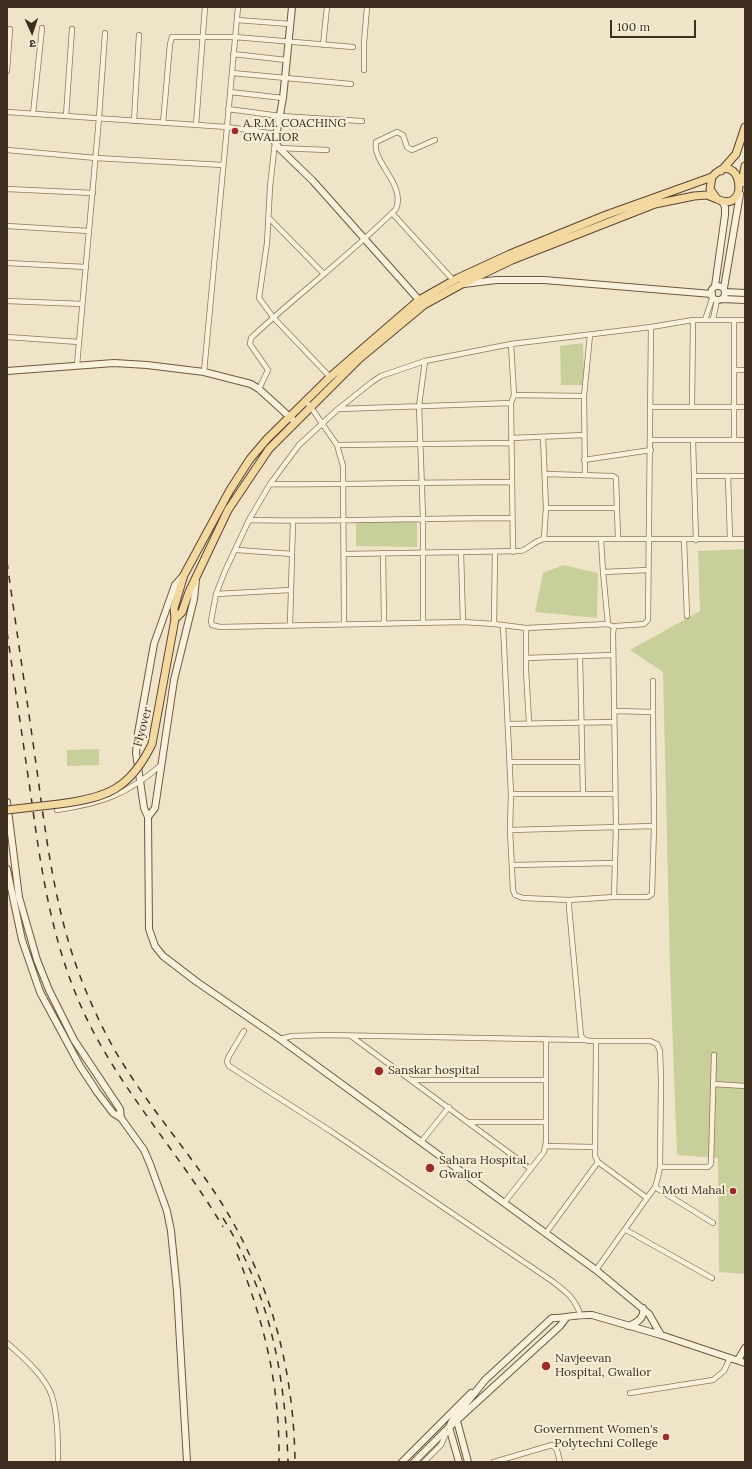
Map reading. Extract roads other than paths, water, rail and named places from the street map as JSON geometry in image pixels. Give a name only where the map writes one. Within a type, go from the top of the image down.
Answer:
[{"type":"main road","points":[[292,7],[287,42],[285,77],[275,142],[279,148],[313,181],[419,300]]},
{"type":"main road","points":[[308,404],[330,377],[419,300],[510,254],[606,215],[712,177],[736,154],[745,127]]},
{"type":"main road","points":[[716,297],[725,290],[745,166]]},
{"type":"main road","points":[[721,170],[726,170],[737,174],[742,183]]},
{"type":"main road","points":[[712,177],[710,189],[725,206],[715,286],[716,297]]},
{"type":"main road","points":[[7,370],[77,365],[130,364],[204,372],[240,380],[259,389],[292,419],[359,359],[424,305],[462,284],[512,260],[655,204],[694,196],[707,195],[720,200],[732,200],[740,194]]},
{"type":"main road","points":[[462,284],[496,280],[544,280],[745,300]]},
{"type":"main road","points":[[715,286],[725,290],[745,293]]},
{"type":"main road","name":"Flyover","points":[[7,810],[101,797],[114,790],[133,775],[145,759],[152,744],[175,619],[174,608],[184,575],[230,490],[250,459],[267,439],[292,419]]},
{"type":"main road","name":"Flyover","points":[[175,619],[182,612],[189,592],[228,510],[269,449],[292,419]]},
{"type":"main road","points":[[184,575],[175,585],[154,644],[137,744],[144,808],[148,817],[149,929],[156,946],[163,956],[197,982],[280,1039],[596,1270],[643,1308],[649,1314],[661,1335]]},
{"type":"main road","points":[[148,817],[155,808],[174,680],[194,599],[196,579]]},
{"type":"main road","points":[[7,802],[19,897],[37,960],[64,1021],[86,1060],[120,1109],[121,1118]]},
{"type":"main road","points":[[7,869],[22,940],[40,992],[80,1066],[113,1113],[121,1118],[147,1157],[167,1211],[171,1231],[177,1291],[187,1462]]},
{"type":"main road","points":[[626,1326],[638,1322],[643,1316],[643,1308]]},
{"type":"main road","points":[[402,1462],[485,1380],[552,1318],[566,1318],[580,1314],[592,1315],[661,1335],[745,1363]]},
{"type":"main road","points":[[414,1462],[449,1427],[560,1326],[566,1318]]},
{"type":"main road","points":[[738,1360],[745,1348]]},
{"type":"main road","points":[[459,1462],[449,1427],[485,1380]]},
{"type":"main road","points":[[457,1421],[468,1462]]},
{"type":"street","points":[[196,125],[205,7]]},
{"type":"street","points":[[204,372],[238,7]]},
{"type":"street","points":[[364,70],[364,43],[367,7]]},
{"type":"street","points":[[323,45],[327,8]]},
{"type":"street","points":[[237,20],[290,24]]},
{"type":"street","points":[[33,114],[42,28]]},
{"type":"street","points":[[7,71],[10,29]]},
{"type":"street","points":[[66,116],[72,29]]},
{"type":"street","points":[[77,365],[96,158],[105,33]]},
{"type":"street","points":[[134,121],[139,35]]},
{"type":"street","points":[[163,123],[170,39],[175,36],[235,38],[352,47]]},
{"type":"street","points":[[233,54],[286,60]]},
{"type":"street","points":[[232,73],[351,84]]},
{"type":"street","points":[[230,92],[282,98]]},
{"type":"street","points":[[228,109],[280,116],[362,121]]},
{"type":"street","points":[[7,112],[227,127],[276,134]]},
{"type":"street","points":[[259,389],[268,370],[250,341],[273,317],[364,240],[392,213],[398,204],[397,193],[377,151],[376,142],[379,139],[398,132],[403,135],[407,147],[412,150],[435,140]]},
{"type":"street","points":[[275,142],[270,187],[270,219],[259,293],[262,303],[273,317],[330,377]]},
{"type":"street","points":[[279,148],[327,150]]},
{"type":"street","points":[[7,150],[96,158],[223,165]]},
{"type":"street","points":[[7,189],[92,193]]},
{"type":"street","points":[[392,213],[454,281]]},
{"type":"street","points":[[270,219],[324,274]]},
{"type":"street","points":[[7,226],[89,231]]},
{"type":"street","points":[[7,263],[86,267]]},
{"type":"street","points":[[713,320],[716,297]]},
{"type":"street","points":[[705,320],[716,297]]},
{"type":"street","points":[[7,301],[82,304]]},
{"type":"street","points":[[692,407],[693,320]]},
{"type":"street","points":[[652,327],[648,620],[644,624],[614,627],[608,624],[526,628],[463,622],[212,625],[211,621],[216,594],[225,571],[249,520],[270,484],[299,445],[338,409],[376,379],[425,361],[511,344],[652,327],[693,320],[745,320]]},
{"type":"street","points":[[734,320],[734,440]]},
{"type":"street","points":[[585,475],[584,396],[590,335]]},
{"type":"street","points":[[7,337],[79,342]]},
{"type":"street","points":[[511,344],[514,395],[511,403],[512,552]]},
{"type":"street","points":[[423,623],[423,518],[419,406],[425,361]]},
{"type":"street","points":[[734,370],[745,370]]},
{"type":"street","points":[[514,395],[584,396]]},
{"type":"street","points":[[338,409],[511,403]]},
{"type":"street","points":[[308,404],[336,445],[343,466],[344,624]]},
{"type":"street","points":[[651,407],[745,407]]},
{"type":"street","points":[[336,445],[420,444],[584,435]]},
{"type":"street","points":[[543,437],[546,474],[544,539]]},
{"type":"street","points":[[651,440],[745,440]]},
{"type":"street","points":[[693,440],[696,540]]},
{"type":"street","points":[[584,460],[651,450]]},
{"type":"street","points":[[546,474],[613,476],[616,478],[618,539]]},
{"type":"street","points":[[694,476],[745,476]]},
{"type":"street","points":[[728,476],[730,539]]},
{"type":"street","points":[[270,484],[344,485],[421,482],[512,482]]},
{"type":"street","points":[[546,508],[617,508]]},
{"type":"street","points":[[249,520],[293,521],[423,518],[512,518]]},
{"type":"street","points":[[290,625],[293,521]]},
{"type":"street","points":[[344,554],[512,552],[527,549],[536,541],[544,539],[745,539]]},
{"type":"street","points":[[600,539],[608,624]]},
{"type":"street","points":[[684,540],[687,616]]},
{"type":"street","points":[[236,550],[292,554]]},
{"type":"street","points":[[461,552],[463,622]]},
{"type":"street","points":[[494,624],[496,552]]},
{"type":"street","points":[[383,554],[384,623]]},
{"type":"street","points":[[603,572],[648,570]]},
{"type":"street","points":[[216,594],[290,590]]},
{"type":"street","points":[[503,625],[510,762],[510,830],[513,890],[515,895],[523,898],[569,900],[614,897],[648,897],[652,894],[654,826],[653,680]]},
{"type":"street","points":[[614,627],[613,655],[616,827],[614,897]]},
{"type":"street","points":[[526,628],[529,722]]},
{"type":"street","points":[[526,658],[613,655]]},
{"type":"street","points":[[580,656],[582,794]]},
{"type":"street","points":[[615,710],[653,712]]},
{"type":"street","points":[[508,724],[529,722],[614,722]]},
{"type":"street","points":[[510,762],[582,762]]},
{"type":"street","points":[[57,810],[107,800],[141,781],[161,765]]},
{"type":"street","points":[[511,794],[615,794]]},
{"type":"street","points":[[510,830],[654,826]]},
{"type":"street","points":[[512,864],[615,862]]},
{"type":"street","points":[[569,900],[580,1034],[585,1040]]},
{"type":"street","points":[[244,1031],[228,1056],[227,1062],[229,1066],[332,1132],[552,1281],[569,1294],[576,1304],[580,1314]]},
{"type":"street","points":[[280,1039],[292,1036],[350,1036],[585,1040],[596,1042],[650,1041],[657,1044],[660,1055],[661,1080],[660,1166],[655,1187],[626,1230],[596,1270]]},
{"type":"street","points":[[350,1036],[449,1107],[531,1169]]},
{"type":"street","points":[[504,1203],[544,1152],[546,1122],[546,1040]]},
{"type":"street","points":[[596,1042],[594,1147],[598,1162],[647,1198]]},
{"type":"street","points":[[660,1166],[708,1167],[711,1164],[714,1055]]},
{"type":"street","points":[[411,1080],[546,1080]]},
{"type":"street","points":[[713,1084],[745,1086]]},
{"type":"street","points":[[421,1142],[449,1107]]},
{"type":"street","points":[[468,1122],[546,1122]]},
{"type":"street","points":[[545,1146],[594,1147]]},
{"type":"street","points":[[546,1234],[598,1162]]},
{"type":"street","points":[[655,1187],[713,1223]]},
{"type":"street","points":[[626,1230],[712,1278]]},
{"type":"street","points":[[7,1343],[28,1362],[48,1388],[53,1400],[58,1462]]},
{"type":"street","points":[[630,1393],[712,1380],[724,1371],[730,1358]]},
{"type":"street","points":[[424,1462],[441,1445],[449,1427]]},
{"type":"street","points":[[494,1462],[552,1445],[557,1450],[560,1462]]},
{"type":"railway","points":[[7,562],[53,878],[72,952],[80,976],[95,1011],[118,1056],[152,1107],[210,1185],[235,1226],[249,1254],[261,1282],[280,1340],[291,1400],[295,1462]]},
{"type":"railway","points":[[7,632],[35,824],[49,906],[56,934],[73,987],[84,1013],[115,1069],[206,1200],[223,1227]]},
{"type":"railway","points":[[223,1218],[253,1276],[272,1336],[279,1366],[283,1397],[288,1462]]},
{"type":"railway","points":[[237,1254],[256,1305],[269,1356],[277,1407],[279,1462]]},
{"type":"place","name":"A.R.M. COACHING GWALIOR","points":[[235,131]]},
{"type":"place","name":"Sanskar hospital","points":[[379,1071]]},
{"type":"place","name":"Sahara Hospital, Gwalior","points":[[430,1168]]},
{"type":"place","name":"Moti Mahal","points":[[733,1191]]},
{"type":"place","name":"Navjeevan Hospital, Gwalior","points":[[546,1366]]},
{"type":"place","name":"Government Women's Polytechni College","points":[[666,1437]]}]
